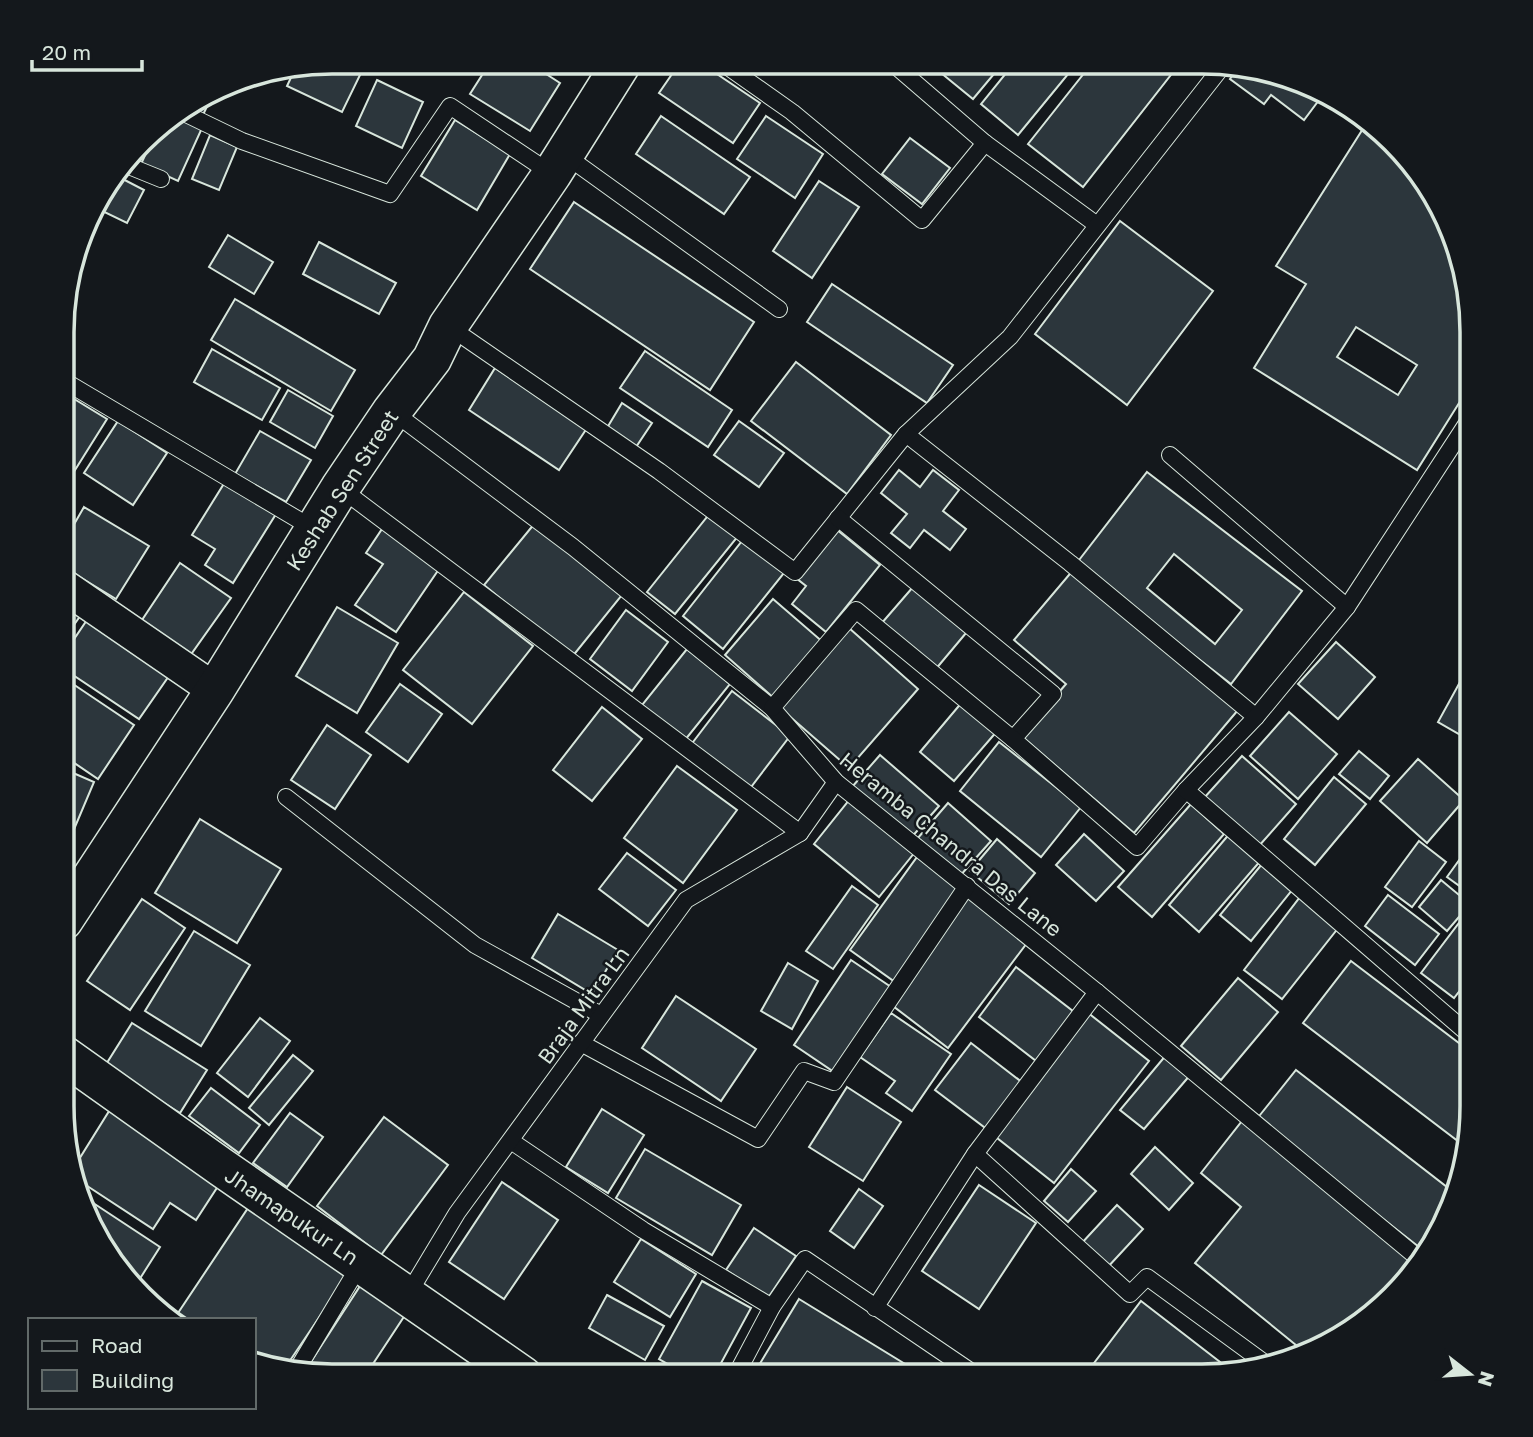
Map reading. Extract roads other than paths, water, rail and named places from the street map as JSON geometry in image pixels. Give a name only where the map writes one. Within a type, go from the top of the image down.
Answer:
[{"type":"main road","name":"Keshab Sen Street","points":[[74,895],[215,690],[340,488],[392,411],[432,359],[448,326],[559,164],[615,74]]},
{"type":"main road","name":"Jhamapukur Ln","points":[[74,1062],[506,1364]]},
{"type":"street","points":[[74,593],[215,690]]},
{"type":"lane","points":[[738,74],[792,112],[922,220],[985,143]]},
{"type":"lane","points":[[905,74],[985,143],[1097,225]]},
{"type":"lane","points":[[448,326],[659,471],[795,572],[906,434],[1010,337],[1216,74]]},
{"type":"lane","points":[[190,116],[242,141],[390,194],[450,106],[559,164],[779,309]]},
{"type":"lane","points":[[133,167],[162,179]]},
{"type":"lane","points":[[74,387],[314,529]]},
{"type":"lane","name":"Heramba Chandra Das Lane","points":[[392,411],[573,547],[772,708],[836,782],[1097,992],[1413,1254]]},
{"type":"lane","points":[[906,434],[1070,563],[1256,717]]},
{"type":"lane","points":[[772,708],[856,610],[1013,739],[1137,847],[1186,790],[1256,717],[1347,607],[1460,434]]},
{"type":"lane","points":[[1171,455],[1347,607]]},
{"type":"lane","points":[[340,488],[800,834]]},
{"type":"lane","points":[[838,518],[1053,694],[1013,739]]},
{"type":"lane","name":"Braja Mitra Ln","points":[[407,1296],[457,1213],[686,900],[800,834],[836,782]]},
{"type":"lane","points":[[1186,790],[1460,1027]]},
{"type":"lane","points":[[286,797],[475,945],[601,1015]]},
{"type":"lane","points":[[581,1044],[758,1139],[804,1071],[834,1082],[967,886]]},
{"type":"lane","points":[[875,1308],[975,1154],[1097,992]]},
{"type":"lane","points":[[511,1141],[643,1230],[772,1307]]},
{"type":"lane","points":[[975,1154],[1130,1294],[1147,1277],[1257,1358]]},
{"type":"lane","points":[[742,1364],[772,1307],[805,1259],[959,1364]]},
{"type":"lane","points":[[302,1361],[361,1264]]}]
